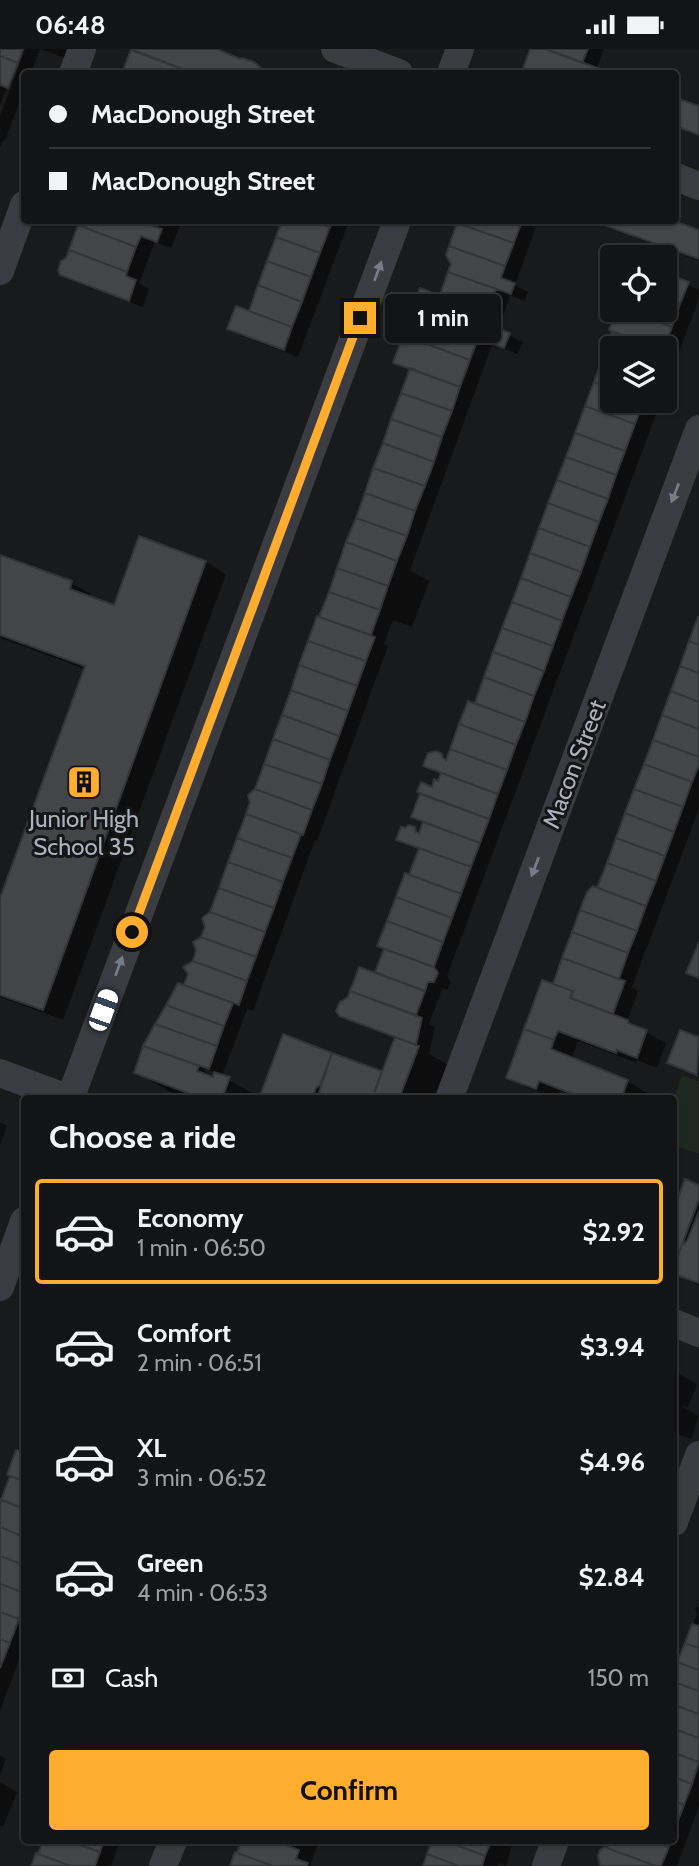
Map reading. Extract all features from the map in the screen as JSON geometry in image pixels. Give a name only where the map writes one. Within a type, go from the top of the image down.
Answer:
[{"type":"street","points":[[74,70],[82,49]]},
{"type":"street","points":[[335,49],[391,70]]},
{"type":"street","points":[[452,70],[460,49]]},
{"type":"street","points":[[679,178],[699,186]]},
{"type":"street","points":[[0,271],[21,213]]},
{"type":"street","points":[[71,1095],[396,224]]},
{"type":"street","name":"Macon Street","points":[[450,1095],[699,429]]},
{"type":"street","points":[[0,1073],[59,1095]]},
{"type":"street","points":[[0,1287],[21,1229]]},
{"type":"street","points":[[677,1324],[699,1332]]},
{"type":"street","points":[[677,1515],[699,1455]]},
{"type":"street","points":[[163,1866],[172,1844]]},
{"type":"street","points":[[546,1866],[554,1844]]},
{"type":"shaded area","points":[[682,1075],[699,1081],[699,1154],[677,1146],[677,1095],[674,1095]]},
{"type":"building","points":[[0,49],[23,49],[18,63],[0,56]]},
{"type":"building","points":[[131,49],[217,49],[254,62],[260,67],[258,70],[185,70]]},
{"type":"building","points":[[530,49],[546,49],[603,70],[526,70],[523,69]]},
{"type":"building","points":[[546,49],[588,49],[582,63]]},
{"type":"building","points":[[131,50],[185,70],[123,70]]},
{"type":"building","points":[[0,56],[18,63],[8,88],[0,85]]},
{"type":"building","points":[[679,99],[699,106],[699,135],[679,127]]},
{"type":"building","points":[[679,223],[699,230],[699,259],[677,251],[677,245],[660,245],[600,224]]},
{"type":"building","points":[[148,224],[162,229],[157,242],[141,236],[136,247],[78,225]]},
{"type":"building","points":[[281,224],[320,224],[330,227],[320,253],[276,237]]},
{"type":"building","points":[[457,224],[514,243],[505,266],[449,246]]},
{"type":"building","points":[[460,224],[521,224],[514,243]]},
{"type":"building","points":[[78,225],[136,247],[127,272],[69,250]]},
{"type":"building","points":[[276,237],[320,253],[311,277],[267,261]]},
{"type":"building","points":[[449,246],[505,266],[501,278],[515,283],[511,294],[448,272],[451,264],[446,255]]},
{"type":"building","points":[[69,250],[127,272],[126,276],[136,280],[129,301],[60,275],[58,270],[61,261],[66,258]]},
{"type":"building","points":[[267,261],[311,277],[302,302],[258,285]]},
{"type":"building","points":[[448,272],[496,289],[487,313],[440,295]]},
{"type":"building","points":[[677,278],[689,282],[680,304],[677,303]]},
{"type":"building","points":[[258,285],[302,302],[292,327],[249,311]]},
{"type":"building","points":[[420,288],[487,313],[484,323],[510,333],[504,348],[411,314]]},
{"type":"building","points":[[236,306],[292,327],[284,350],[227,329]]},
{"type":"building","points":[[411,314],[478,338],[470,360],[403,335]]},
{"type":"building","points":[[612,322],[658,322],[672,327],[669,336],[625,336],[609,330]]},
{"type":"building","points":[[658,322],[674,322],[672,327]]},
{"type":"building","points":[[403,335],[470,360],[460,387],[393,363]]},
{"type":"building","points":[[600,365],[600,384],[594,382]]},
{"type":"building","points":[[410,368],[460,387],[452,411],[401,393]]},
{"type":"building","points":[[594,382],[600,384],[600,411],[585,406]]},
{"type":"building","points":[[401,393],[452,411],[442,437],[391,419]]},
{"type":"building","points":[[585,406],[635,424],[625,451],[575,433]]},
{"type":"building","points":[[604,413],[639,413],[635,424]]},
{"type":"building","points":[[391,419],[442,437],[434,462],[383,443]]},
{"type":"building","points":[[575,433],[625,451],[616,475],[566,457]]},
{"type":"building","points":[[383,443],[434,462],[425,486],[373,468]]},
{"type":"building","points":[[566,457],[616,475],[608,499],[557,480]]},
{"type":"building","points":[[373,468],[425,486],[415,511],[365,493]]},
{"type":"building","points":[[557,480],[608,499],[599,522],[548,503]]},
{"type":"building","points":[[365,493],[415,511],[407,536],[356,518]]},
{"type":"building","points":[[548,503],[599,522],[590,547],[539,528]]},
{"type":"building","points":[[356,518],[407,536],[397,561],[346,542]]},
{"type":"building","points":[[539,528],[590,547],[581,572],[530,553]]},
{"type":"building","name":"Junior High School 35","points":[[139,536],[206,561],[43,1010],[0,995],[0,898],[85,666],[0,635],[0,555],[72,581],[70,589],[114,605]]},
{"type":"building","points":[[346,542],[397,561],[388,586],[337,568]]},
{"type":"building","points":[[530,553],[581,572],[571,597],[521,578]]},
{"type":"building","points":[[337,568],[388,586],[380,610],[329,592]]},
{"type":"building","points":[[521,578],[571,597],[562,621],[512,602]]},
{"type":"building","points":[[329,592],[380,610],[371,635],[319,617]]},
{"type":"building","points":[[512,602],[562,621],[553,646],[502,628]]},
{"type":"building","points":[[317,616],[375,637],[366,661],[308,641]]},
{"type":"building","points":[[699,617],[699,645],[689,641]]},
{"type":"building","points":[[502,628],[553,646],[544,671],[493,652]]},
{"type":"building","points":[[308,641],[366,661],[357,686],[299,665]]},
{"type":"building","points":[[689,641],[699,645],[699,673],[680,666]]},
{"type":"building","points":[[493,652],[544,671],[534,696],[484,677]]},
{"type":"building","points":[[299,665],[357,686],[348,711],[291,690]]},
{"type":"building","points":[[680,666],[699,673],[699,702],[671,691]]},
{"type":"building","points":[[484,677],[534,696],[525,722],[475,703]]},
{"type":"building","points":[[291,690],[348,711],[339,736],[282,715]]},
{"type":"building","points":[[671,691],[699,702],[699,729],[662,715]]},
{"type":"building","points":[[468,701],[525,722],[516,745],[459,724]]},
{"type":"building","points":[[282,715],[339,736],[330,760],[273,739]]},
{"type":"building","points":[[662,715],[699,729],[699,757],[653,740]]},
{"type":"building","points":[[459,724],[516,745],[507,770],[450,749]]},
{"type":"building","points":[[273,739],[330,760],[322,784],[264,764]]},
{"type":"building","points":[[653,740],[699,757],[699,765],[692,782],[644,764]]},
{"type":"building","points":[[450,749],[507,770],[498,794],[423,766],[428,753],[436,751],[446,760]]},
{"type":"building","points":[[264,764],[322,784],[312,810],[255,789]]},
{"type":"building","points":[[644,764],[692,782],[683,807],[634,789]]},
{"type":"building","points":[[441,773],[498,794],[489,819],[417,792],[421,782],[432,787],[434,779],[438,781]]},
{"type":"building","points":[[255,789],[312,810],[303,835],[246,814],[250,802],[248,795]]},
{"type":"building","points":[[634,789],[683,807],[674,832],[625,813]]},
{"type":"building","points":[[420,794],[489,819],[480,843],[411,817]]},
{"type":"building","points":[[625,813],[674,832],[665,856],[616,838]]},
{"type":"building","points":[[246,814],[301,834],[292,858],[237,838]]},
{"type":"building","points":[[423,822],[480,843],[471,867],[396,840],[401,827],[415,827],[419,833]]},
{"type":"building","points":[[237,838],[292,858],[283,882],[228,862]]},
{"type":"building","points":[[616,838],[665,856],[656,881],[607,863]]},
{"type":"building","points":[[419,848],[471,867],[461,894],[409,875]]},
{"type":"building","points":[[228,862],[283,882],[274,908],[219,888]]},
{"type":"building","points":[[607,863],[656,881],[646,906],[597,888]]},
{"type":"building","points":[[405,873],[461,894],[452,918],[396,897]]},
{"type":"building","points":[[593,886],[646,906],[637,931],[580,910],[587,892]]},
{"type":"building","points":[[219,888],[274,908],[265,932],[210,912]]},
{"type":"building","points":[[396,897],[452,918],[443,942],[387,921]]},
{"type":"building","points":[[580,910],[637,931],[628,953],[572,932]]},
{"type":"building","points":[[210,912],[265,932],[256,957],[201,937],[205,927],[202,918]]},
{"type":"building","points":[[387,921],[443,942],[434,967],[377,946]]},
{"type":"building","points":[[572,932],[628,953],[619,979],[562,958]]},
{"type":"building","points":[[201,937],[256,957],[247,981],[193,961],[196,950],[193,942]]},
{"type":"building","points":[[699,942],[699,978],[686,973]]},
{"type":"building","points":[[384,949],[434,967],[438,973],[434,982],[428,982],[425,991],[375,972]]},
{"type":"building","points":[[562,958],[625,981],[613,1014],[570,998],[573,991],[553,984]]},
{"type":"building","points":[[193,961],[247,981],[239,1005],[184,985],[188,974],[183,967]]},
{"type":"building","points":[[359,967],[425,991],[416,1015],[350,991]]},
{"type":"building","points":[[542,980],[573,991],[570,998],[647,1030],[637,1058],[558,1031],[554,1040],[524,1029]]},
{"type":"building","points":[[178,983],[233,1003],[224,1026],[166,1005]]},
{"type":"building","points":[[350,991],[422,1018],[416,1045],[339,1016],[336,1011]]},
{"type":"building","points":[[166,1005],[224,1026],[217,1046],[155,1024]]},
{"type":"building","points":[[155,1024],[217,1046],[209,1069],[143,1046]]},
{"type":"building","points":[[524,1029],[554,1040],[551,1049],[628,1080],[622,1095],[576,1095],[539,1081],[536,1089],[506,1078]]},
{"type":"building","points":[[680,1030],[699,1037],[697,1075],[667,1063]]},
{"type":"building","points":[[283,1034],[332,1053],[313,1095],[260,1095]]},
{"type":"building","points":[[395,1037],[419,1046],[401,1095],[373,1095]]},
{"type":"building","points":[[143,1046],[199,1066],[197,1071],[213,1077],[214,1072],[230,1077],[223,1095],[193,1095],[134,1073]]},
{"type":"building","points":[[332,1053],[382,1071],[373,1095],[318,1095]]},
{"type":"building","points":[[685,1179],[699,1185],[699,1199],[679,1253],[677,1252],[678,1198]]},
{"type":"building","points":[[699,1211],[699,1283],[677,1275],[679,1253]]},
{"type":"building","points":[[16,1450],[21,1452],[21,1480],[7,1475]]},
{"type":"building","points":[[10,1476],[21,1480],[21,1508],[1,1500]]},
{"type":"building","points":[[0,1499],[21,1508],[21,1536],[0,1527]]},
{"type":"building","points":[[0,1527],[21,1536],[21,1564],[0,1556]]},
{"type":"building","points":[[0,1556],[21,1564],[21,1592],[0,1584]]},
{"type":"building","points":[[0,1584],[21,1592],[19,1619],[0,1612]]},
{"type":"building","points":[[0,1612],[19,1619],[10,1643],[0,1639]]},
{"type":"building","points":[[692,1624],[699,1626],[699,1648],[685,1643]]},
{"type":"building","points":[[0,1639],[10,1643],[0,1668]]},
{"type":"building","points":[[685,1643],[699,1648],[699,1670],[677,1662]]},
{"type":"building","points":[[677,1662],[699,1670],[699,1691],[677,1683]]},
{"type":"building","points":[[677,1683],[699,1691],[699,1714],[677,1706]]},
{"type":"building","points":[[677,1706],[699,1714],[699,1738],[677,1730]]},
{"type":"building","points":[[677,1730],[699,1738],[699,1762],[677,1754]]},
{"type":"building","points":[[677,1754],[699,1762],[692,1784],[677,1778]]},
{"type":"building","points":[[677,1778],[692,1784],[684,1805],[677,1802]]},
{"type":"building","points":[[677,1802],[684,1805],[677,1823]]},
{"type":"building","points":[[42,1844],[77,1844],[100,1852],[95,1866],[71,1866],[38,1854]]},
{"type":"building","points":[[77,1844],[103,1844],[100,1852]]},
{"type":"building","points":[[240,1844],[284,1844],[299,1850],[296,1859],[308,1863],[307,1866],[273,1866],[237,1853]]},
{"type":"building","points":[[431,1844],[454,1844],[485,1856],[482,1866],[459,1866],[427,1854]]},
{"type":"building","points":[[454,1844],[490,1844],[485,1856]]},
{"type":"building","points":[[608,1844],[661,1844],[669,1847],[661,1866],[607,1848]]},
{"type":"building","points":[[605,1847],[656,1866],[600,1866],[598,1855]]},
{"type":"building","points":[[235,1852],[237,1853],[273,1866],[230,1866]]},
{"type":"building","points":[[36,1853],[38,1854],[71,1866],[31,1866]]},
{"type":"building","points":[[427,1854],[459,1866],[423,1866]]},
{"type":"place","name":"Junior High School 35","points":[[84,782]]},
{"type":"route","points":[[132,932],[360,318]]}]
